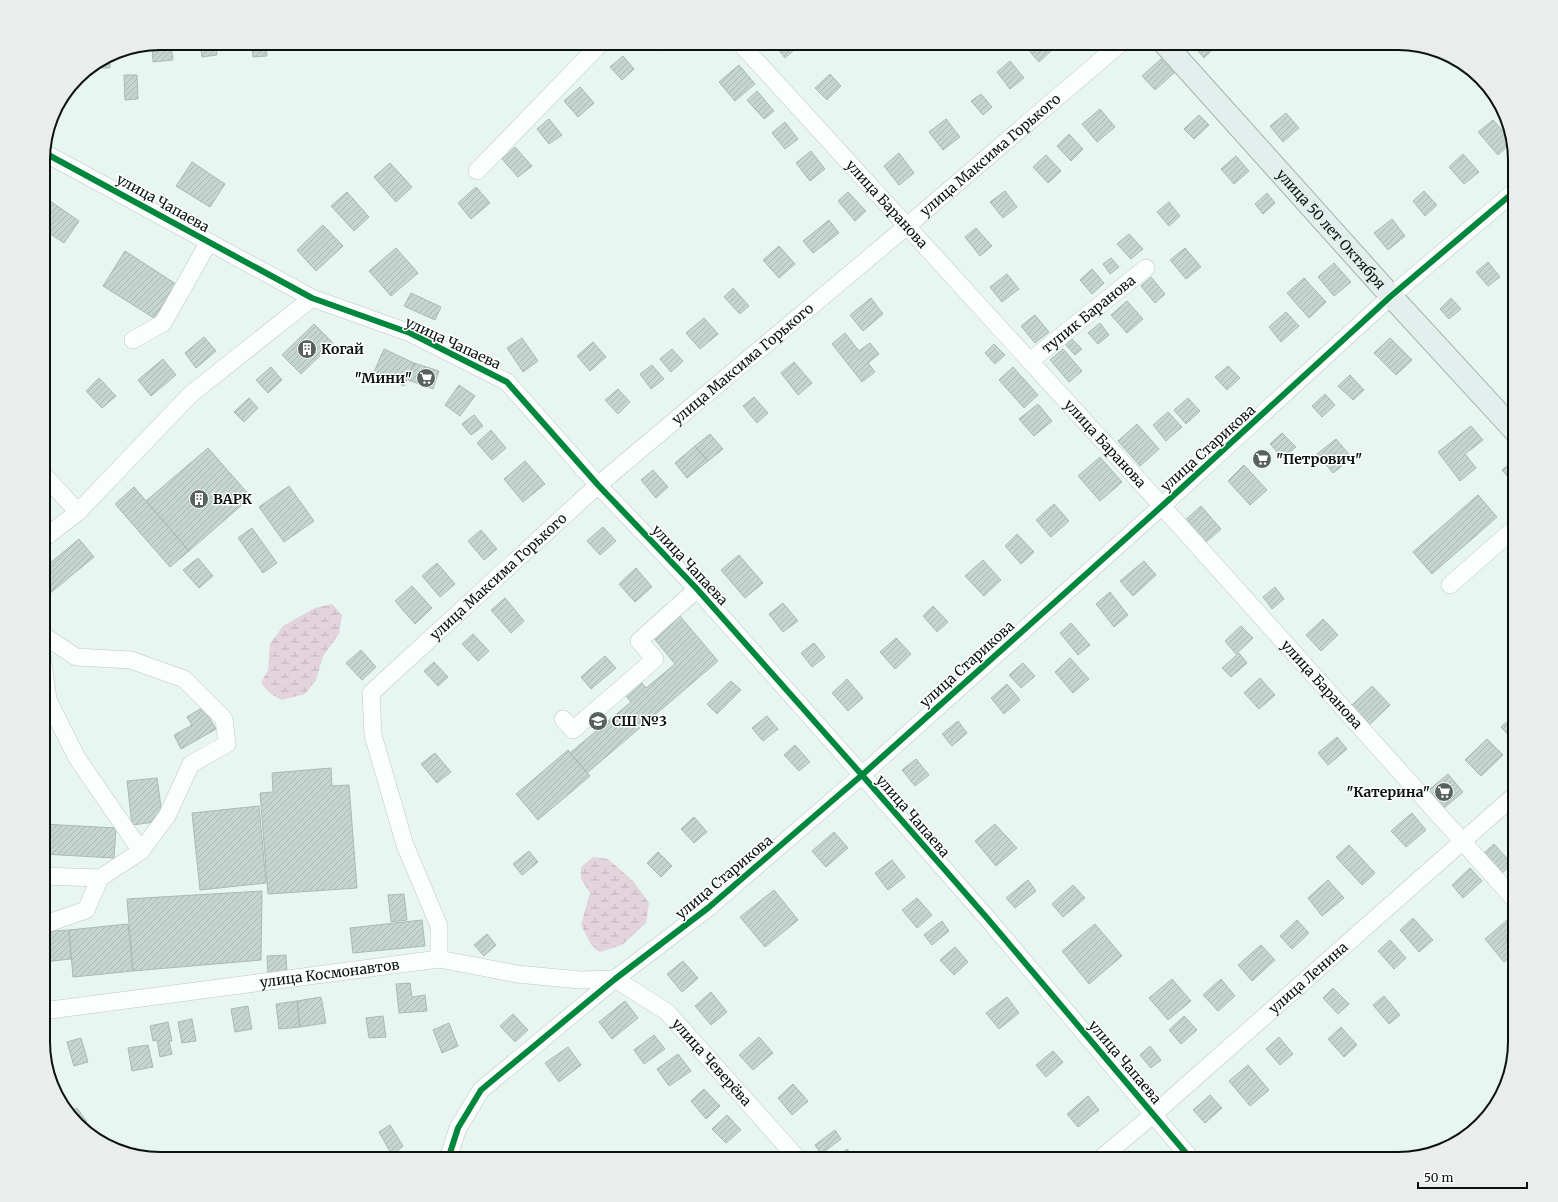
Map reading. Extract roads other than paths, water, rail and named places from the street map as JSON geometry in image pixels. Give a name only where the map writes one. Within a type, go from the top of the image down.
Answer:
[{"type":"main road","name":"улица 50 лет Октября","points":[[1170,50],[1391,296],[1508,423]]},
{"type":"street","points":[[478,171],[594,50]]},
{"type":"street","name":"улица Баранова","points":[[746,50],[1030,360],[1508,892]]},
{"type":"street","name":"улица Максима Горького","points":[[439,960],[439,926],[403,837],[373,735],[371,693],[598,485],[907,226],[1113,50]]},
{"type":"street","name":"улица Чапаева","points":[[50,155],[312,298],[410,334],[507,382],[598,485],[697,589],[862,775],[987,918],[1185,1152]]},
{"type":"street","name":"улица Старикова","points":[[450,1152],[458,1128],[481,1090],[616,979],[708,908],[862,775],[1162,506],[1391,296],[1508,197]]},
{"type":"street","points":[[134,340],[163,322],[209,242]]},
{"type":"street","name":"тупик Баранова","points":[[1030,360],[1146,268]]},
{"type":"street","points":[[50,534],[78,512],[191,394],[312,298]]},
{"type":"street","points":[[50,482],[78,512]]},
{"type":"street","points":[[1450,585],[1508,534]]},
{"type":"street","points":[[563,719],[573,730],[655,659],[639,641],[697,589]]},
{"type":"street","points":[[50,640],[76,657],[131,660],[184,679],[224,719],[227,744],[190,764],[167,816],[141,851],[100,878],[86,910],[50,922]]},
{"type":"street","points":[[50,704],[74,751],[141,851]]},
{"type":"street","name":"улица Ленина","points":[[1108,1152],[1154,1114],[1508,801]]},
{"type":"street","points":[[50,876],[100,878]]},
{"type":"street","name":"улица Космонавтов","points":[[50,1010],[439,960],[517,974],[580,980],[616,979]]},
{"type":"street","name":"улица Чеверёва","points":[[616,979],[667,1012],[792,1152]]},
{"type":"place","name":"Когай","points":[[307,349]]},
{"type":"place","name":"\"Мини\"","points":[[426,378]]},
{"type":"place","name":"\"Петрович\"","points":[[1262,459]]},
{"type":"place","name":"ВАРК","points":[[199,499]]},
{"type":"place","name":"СШ №3","points":[[598,721]]},
{"type":"place","name":"\"Катерина\"","points":[[1444,792]]}]
